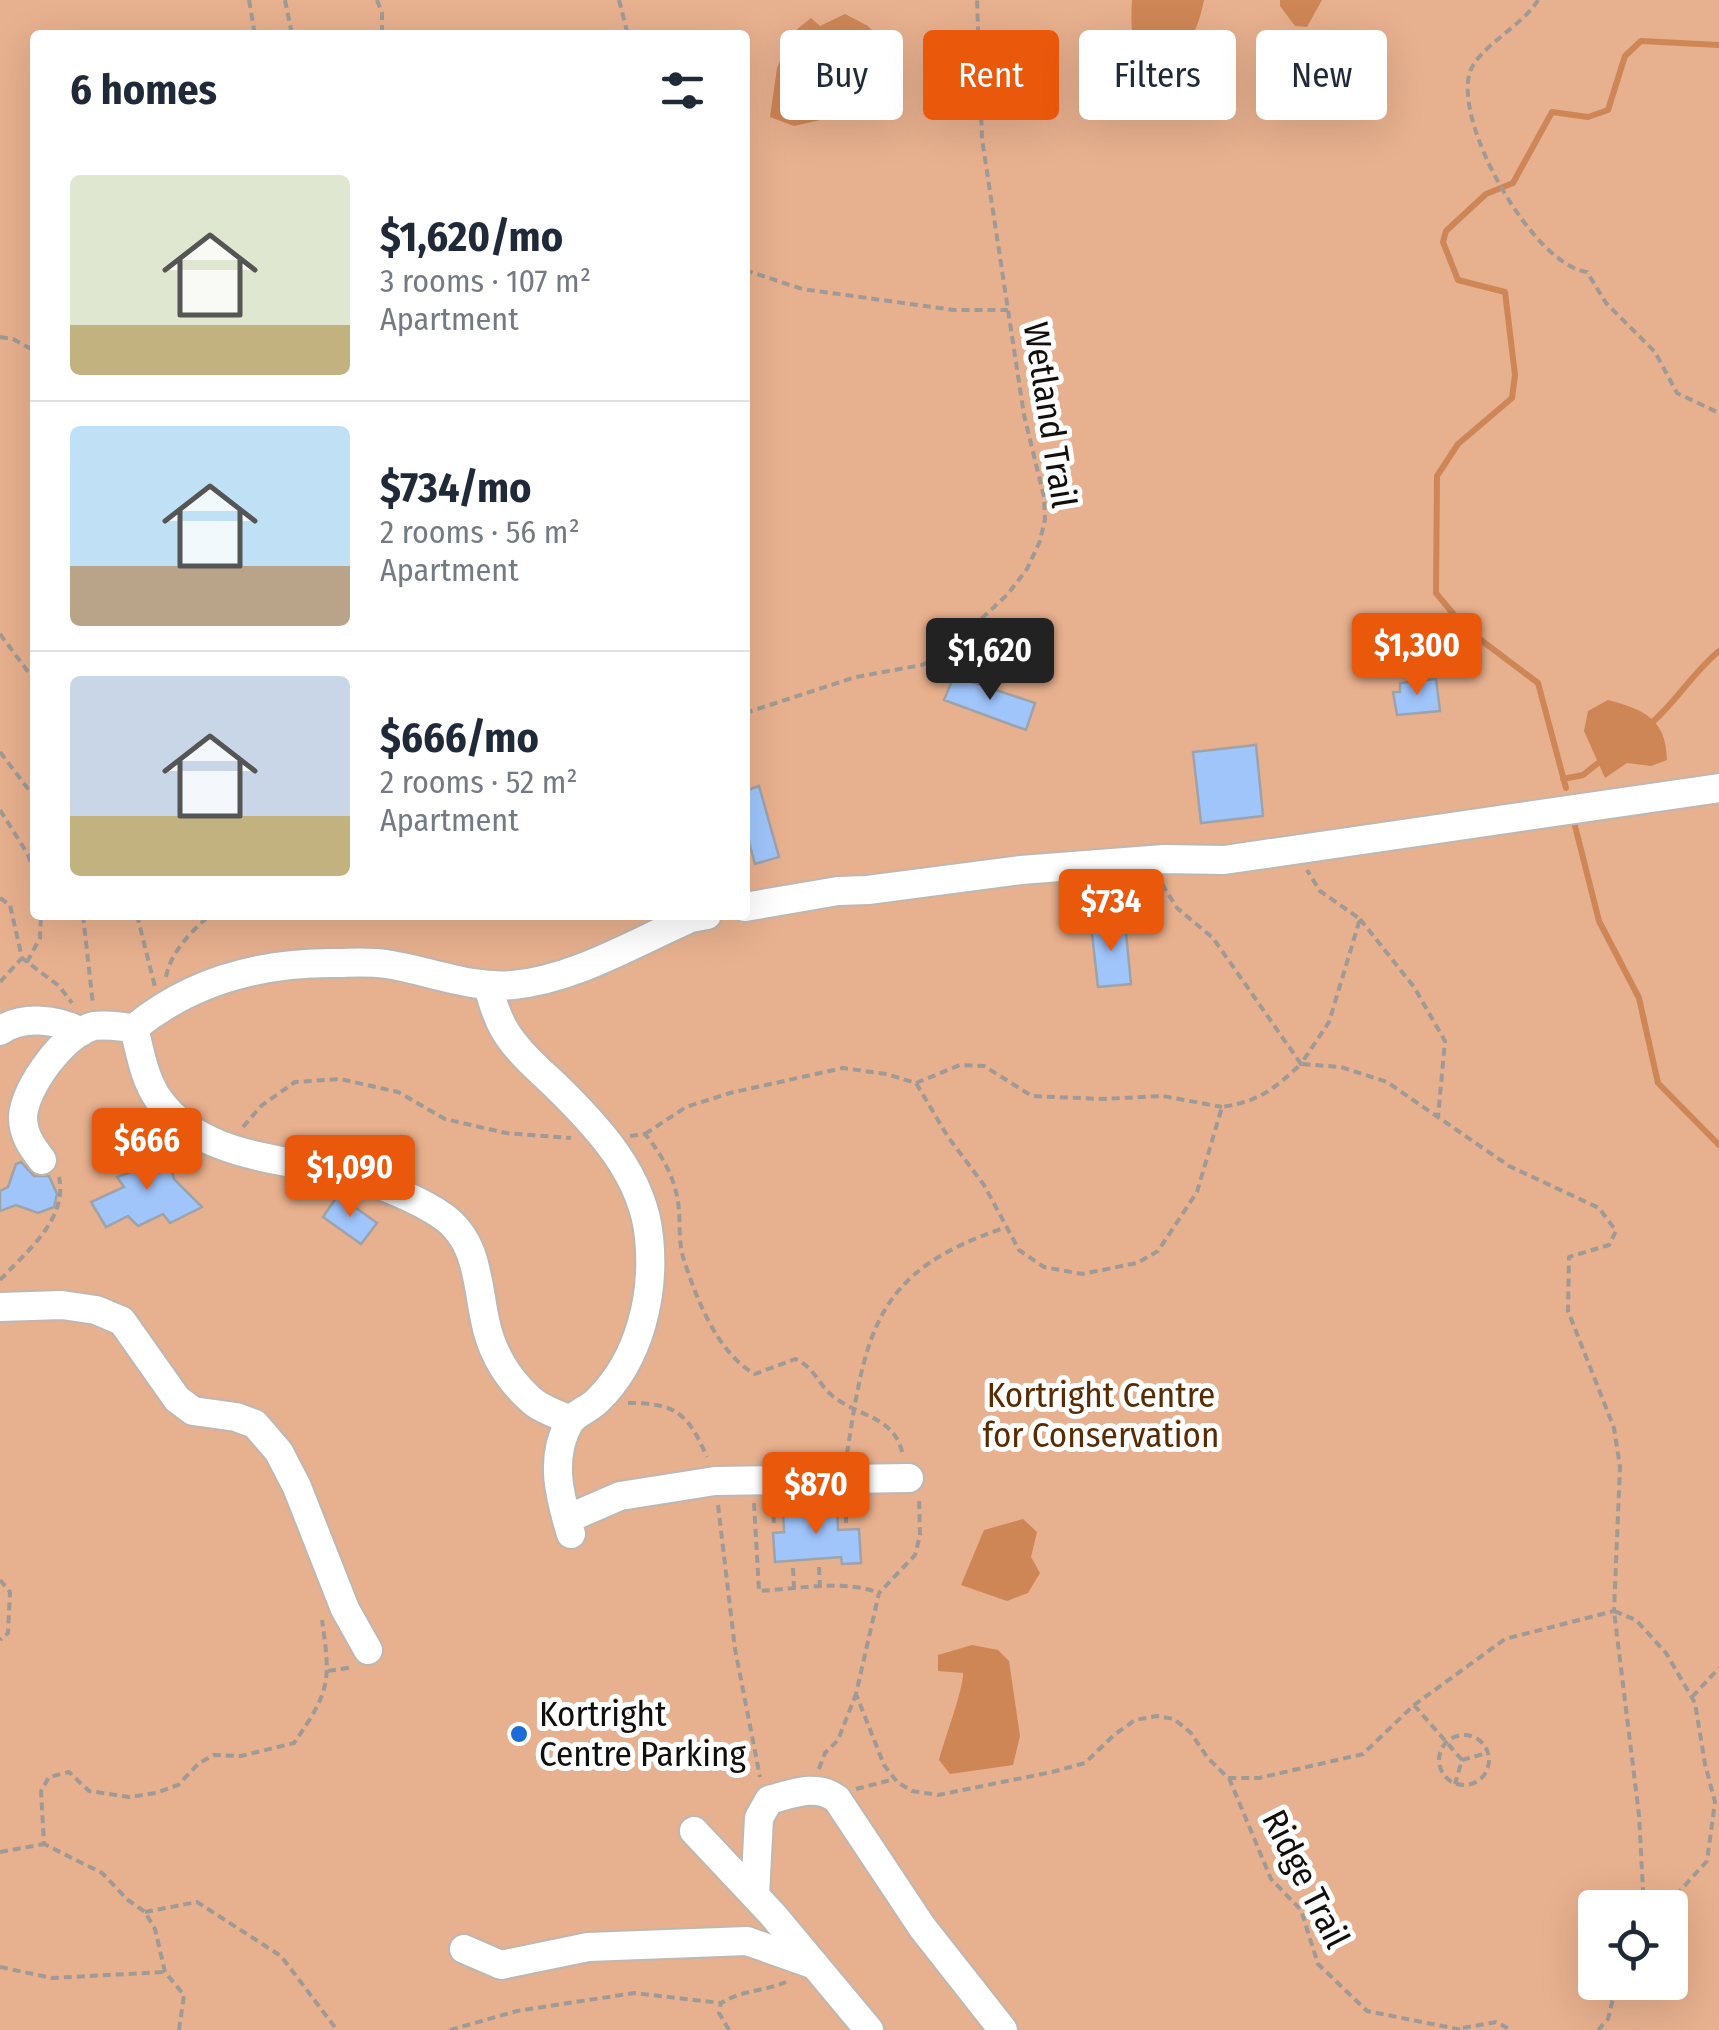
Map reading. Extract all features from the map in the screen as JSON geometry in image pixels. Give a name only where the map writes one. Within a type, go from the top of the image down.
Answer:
[{"type":"street","points":[[750,906],[838,891],[1021,870],[1224,860],[1719,788]]},
{"type":"street","points":[[0,1031],[9,1024],[44,1020],[90,1028],[134,1028],[160,1006],[196,987],[233,974],[314,963],[380,963],[488,986],[516,984],[563,974],[686,920]]},
{"type":"street","points":[[488,986],[506,1033],[629,1170],[649,1234],[646,1308],[630,1355],[599,1400],[570,1420],[560,1447],[557,1479],[569,1527],[620,1496],[715,1482],[909,1478]]},
{"type":"street","points":[[42,1160],[27,1140],[23,1117],[29,1092],[58,1050],[90,1028]]},
{"type":"street","points":[[134,1028],[146,1074],[159,1100],[188,1128],[226,1147],[344,1173],[444,1216],[466,1238],[480,1282],[485,1322],[501,1366],[532,1402],[570,1420]]},
{"type":"street","points":[[0,1307],[62,1305],[96,1310],[122,1321],[177,1399],[194,1411],[255,1424],[279,1452],[297,1487],[345,1609],[368,1650]]},
{"type":"street","points":[[755,1895],[760,1818],[769,1800],[823,1795],[1003,2030]]},
{"type":"street","points":[[694,1830],[870,2030]]},
{"type":"street","points":[[464,1949],[501,1965],[588,1946],[747,1942],[820,1970]]},
{"type":"path","points":[[249,0],[254,30]]},
{"type":"path","points":[[285,0],[291,30]]},
{"type":"path","points":[[377,0],[382,30]]},
{"type":"path","points":[[619,0],[627,30]]},
{"type":"path","name":"Wetland Trail","points":[[750,711],[856,677],[922,665],[942,655],[1008,595],[1027,569],[1046,520],[1024,415],[982,138],[977,0]]},
{"type":"path","points":[[1538,0],[1471,68],[1467,91],[1472,120],[1488,164],[1527,224],[1554,254],[1574,270],[1587,272],[1606,302],[1655,352],[1677,393],[1719,412]]},
{"type":"path","points":[[750,272],[802,289],[954,310],[1008,310]]},
{"type":"path","points":[[0,336],[30,349]]},
{"type":"path","points":[[0,634],[30,674]]},
{"type":"path","points":[[0,752],[30,791]]},
{"type":"path","points":[[0,810],[30,860]]},
{"type":"path","points":[[1296,850],[1320,891],[1360,919],[1414,987],[1444,1041],[1438,1118]]},
{"type":"path","points":[[1164,860],[1164,889],[1177,908],[1213,938],[1301,1064],[1341,1068],[1387,1082],[1508,1166],[1599,1208],[1616,1231],[1610,1245],[1569,1257],[1568,1310],[1614,1428],[1620,1467],[1614,1611],[1643,1890]]},
{"type":"path","points":[[0,898],[10,905],[25,960],[59,986],[90,1028]]},
{"type":"path","points":[[226,1147],[260,1106],[294,1082],[340,1079],[398,1092],[445,1118],[506,1132],[604,1140],[645,1134],[686,1107],[730,1093],[842,1068],[916,1083],[960,1065],[984,1066],[1032,1096],[1164,1096],[1222,1107],[1248,1103],[1272,1091],[1301,1064],[1329,1022],[1360,919]]},
{"type":"path","points":[[0,982],[25,960],[40,938],[40,920]]},
{"type":"path","points":[[84,920],[92,998],[90,1028]]},
{"type":"path","points":[[138,920],[160,1006]]},
{"type":"path","points":[[199,920],[200,924]]},
{"type":"path","points":[[160,1006],[168,968],[187,936],[204,920]]},
{"type":"path","points":[[916,1083],[948,1137],[984,1185],[1018,1250],[1044,1267],[1082,1274],[1137,1263],[1158,1251],[1197,1192],[1222,1107]]},
{"type":"path","points":[[645,1134],[664,1158],[679,1204],[682,1255],[719,1339],[737,1364],[755,1374],[796,1359],[807,1363],[835,1398],[886,1426],[900,1441],[918,1496],[920,1535],[915,1555],[879,1593],[856,1694],[838,1740],[825,1753],[823,1795],[895,1779],[884,1765],[856,1694]]},
{"type":"path","points":[[0,1280],[55,1216],[63,1195],[58,1173],[42,1160]]},
{"type":"path","points":[[845,1480],[855,1406],[878,1320],[889,1299],[924,1265],[952,1248],[1004,1228]]},
{"type":"path","points":[[618,1404],[665,1406],[689,1421],[715,1482],[735,1648],[763,1792],[769,1800]]},
{"type":"path","points":[[753,1483],[760,1590],[866,1588],[879,1593]]},
{"type":"path","points":[[818,1567],[820,1588]]},
{"type":"path","points":[[794,1568],[794,1589]]},
{"type":"path","points":[[0,1580],[10,1592],[8,1633],[0,1640]]},
{"type":"path","points":[[1228,1778],[1260,1778],[1363,1754],[1414,1705],[1505,1639],[1614,1611],[1636,1620],[1666,1653],[1692,1697],[1716,1802],[1707,1860],[1681,1890]]},
{"type":"path","points":[[44,1844],[41,1792],[49,1777],[69,1772],[89,1791],[129,1797],[156,1794],[178,1785],[199,1763],[214,1755],[241,1756],[294,1743],[321,1704],[329,1665],[322,1614]]},
{"type":"path","points":[[1692,1697],[1719,1668]]},
{"type":"path","points":[[1414,1705],[1462,1760]]},
{"type":"path","name":"Ridge Trail","points":[[895,1779],[912,1791],[938,1795],[1052,1772],[1086,1764],[1135,1720],[1157,1716],[1174,1720],[1191,1733],[1228,1778],[1271,1879],[1302,1910],[1318,1964],[1367,2011],[1462,2029],[1496,2022],[1511,2030]]},
{"type":"path","points":[[1461,1734],[1483,1743],[1488,1766],[1479,1780],[1472,1784],[1448,1780],[1438,1765],[1446,1741],[1461,1734]]},
{"type":"path","points":[[1462,1760],[1488,1753]]},
{"type":"path","points":[[1456,1784],[1462,1760]]},
{"type":"path","points":[[0,1852],[44,1844],[102,1872],[145,1912],[155,1929],[165,1972],[184,1995],[179,2030]]},
{"type":"path","points":[[145,1912],[197,1902],[282,1956],[337,2030]]},
{"type":"path","points":[[0,1967],[52,1978],[165,1972]]},
{"type":"path","points":[[450,2030],[517,2011],[634,1993],[721,2003],[742,1991],[770,1989],[820,1970]]},
{"type":"path","points":[[1598,2030],[1608,2019],[1612,2000]]},
{"type":"path","points":[[721,2003],[719,2013],[730,2030]]},
{"type":"green space","name":"Kortright Centre for Conservation","points":[[0,0],[1719,0],[1719,2030],[0,2030]]},
{"type":"shaded area","points":[[1132,0],[1204,0],[1195,30],[1132,30]]},
{"type":"shaded area","points":[[1280,0],[1322,0],[1307,27],[1295,26]]},
{"type":"shaded area","points":[[845,14],[872,30],[796,30],[811,18],[820,26]]},
{"type":"shaded area","points":[[780,61],[780,120],[820,120],[794,126],[770,117]]},
{"type":"shaded area","points":[[1608,700],[1651,718],[1663,735],[1667,760],[1651,766],[1627,763],[1605,778],[1584,731],[1588,711]]},
{"type":"shaded area","points":[[1023,1519],[1037,1532],[1031,1557],[1040,1573],[1028,1593],[1007,1601],[961,1585],[984,1530]]},
{"type":"shaded area","points":[[972,1645],[998,1650],[1009,1661],[1020,1736],[1013,1765],[950,1774],[939,1760],[963,1673],[938,1671],[938,1655]]},
{"type":"building","points":[[954,676],[1035,703],[1026,730],[944,700]]},
{"type":"building","points":[[1436,679],[1440,711],[1397,715],[1393,692],[1400,692],[1400,683]]},
{"type":"building","points":[[1256,745],[1263,816],[1201,823],[1193,752]]},
{"type":"building","points":[[759,786],[779,857],[755,864],[750,846],[750,789]]},
{"type":"building","points":[[1125,922],[1131,984],[1098,987],[1091,925]]},
{"type":"building","points":[[165,1145],[174,1179],[202,1207],[170,1223],[163,1214],[138,1226],[128,1216],[106,1227],[91,1202],[124,1187],[117,1177],[142,1168],[135,1156]]},
{"type":"building","points":[[21,1162],[34,1176],[49,1176],[57,1194],[54,1207],[38,1213],[16,1205],[0,1211],[0,1191],[8,1187],[16,1164]]},
{"type":"building","points":[[338,1195],[377,1223],[361,1244],[323,1217]]},
{"type":"building","points":[[837,1507],[838,1530],[859,1529],[861,1563],[842,1564],[841,1557],[775,1562],[773,1533],[784,1532],[783,1510]]},
{"type":"waterway","points":[[1566,788],[1538,683],[1465,628],[1436,593],[1437,476],[1458,444],[1512,398],[1515,375],[1505,292],[1458,280],[1443,242],[1446,231],[1486,194],[1513,183],[1552,112],[1588,117],[1608,110],[1625,56],[1641,41],[1719,45]]},
{"type":"waterway","points":[[1648,726],[1719,651]]},
{"type":"waterway","points":[[1563,779],[1583,775],[1602,760]]},
{"type":"waterway","points":[[1573,818],[1599,921],[1639,998],[1658,1083],[1719,1145]]},
{"type":"place","name":"Kortright Centre Parking","points":[[519,1734]]}]
